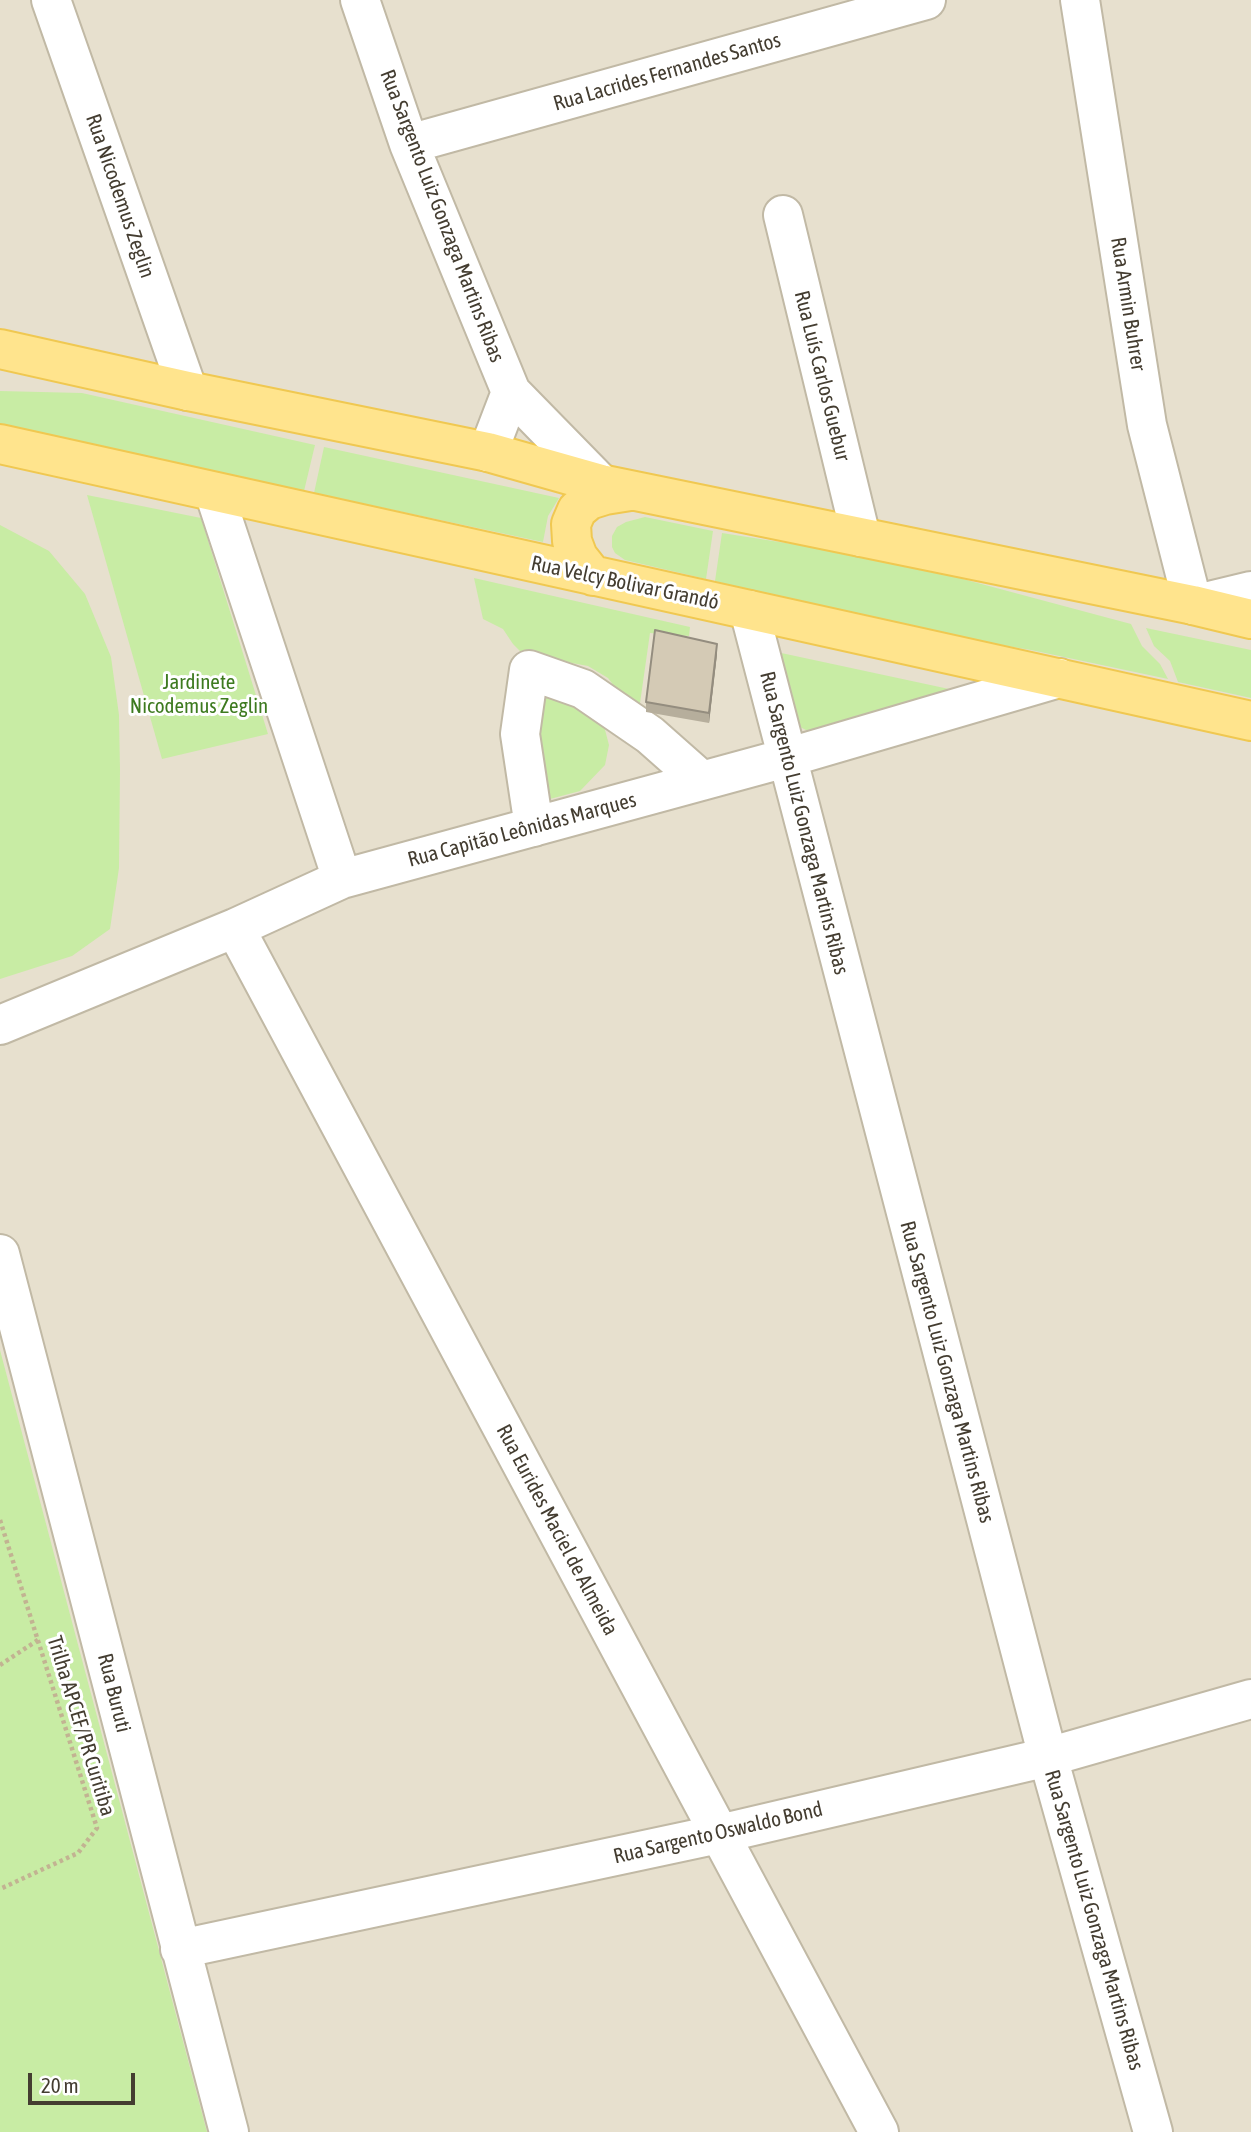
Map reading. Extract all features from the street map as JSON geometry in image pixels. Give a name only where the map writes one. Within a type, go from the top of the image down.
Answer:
[{"type":"main road","points":[[0,349],[188,391],[488,452],[618,487],[1251,619]]},
{"type":"main road","name":"Rua Velcy Bolivar Grandó","points":[[0,444],[1059,678],[1249,727]]},
{"type":"main road","points":[[593,576],[578,557],[572,541],[571,524],[577,510],[589,500],[618,487]]},
{"type":"street","name":"Rua Nicodemus Zeglin","points":[[51,0],[188,391]]},
{"type":"street","name":"Rua Sargento Luiz Gonzaga Martins Ribas","points":[[360,0],[409,144],[511,391],[618,487]]},
{"type":"street","name":"Rua Lacrides Fernandes Santos","points":[[409,144],[926,0]]},
{"type":"street","name":"Rua Armin Buhrer","points":[[1080,0],[1147,425],[1193,605]]},
{"type":"street","name":"Rua Luís Carlos Guebur","points":[[783,215],[861,537]]},
{"type":"street","points":[[488,452],[511,391]]},
{"type":"street","points":[[214,492],[342,879]]},
{"type":"street","points":[[1193,605],[1251,591]]},
{"type":"street","name":"Rua Sargento Luiz Gonzaga Martins Ribas","points":[[749,610],[1048,1757],[1153,2132]]},
{"type":"street","points":[[534,827],[520,734],[530,670],[583,689],[650,736],[702,781]]},
{"type":"street","name":"Rua Capitão Leônidas Marques","points":[[0,1025],[235,928],[342,879],[786,758],[1059,678]]},
{"type":"street","name":"Rua Eurides Maciel de Almeida","points":[[235,928],[879,2132]]},
{"type":"street","name":"Rua Buruti","points":[[0,1254],[229,2132]]},
{"type":"street","name":"Rua Sargento Oswaldo Bond","points":[[180,1949],[719,1834],[1048,1757],[1251,1699]]},
{"type":"path","name":"Trilha APCEF/PR Curitiba","points":[[0,1520],[97,1828],[78,1853],[0,1889]]},
{"type":"path","points":[[0,1665],[38,1640]]},
{"type":"shaded area","points":[[0,0],[1251,0],[1251,2132],[0,2132]]},
{"type":"green space","points":[[0,391],[82,393],[315,445],[304,491],[0,424]]},
{"type":"green space","points":[[324,447],[559,498],[548,516],[543,542],[314,493]]},
{"type":"green space","name":"Jardinete Nicodemus Zeglin","points":[[87,495],[201,518],[268,734],[162,759]]},
{"type":"green space","points":[[645,517],[713,531],[706,579],[625,560],[615,553],[612,536],[617,527]]},
{"type":"green space","points":[[0,525],[49,551],[85,594],[111,657],[119,715],[120,770],[119,868],[110,929],[72,956],[0,979]]},
{"type":"green space","points":[[722,533],[824,549],[944,574],[1131,624],[1142,646],[1160,664],[1168,679],[1031,650],[918,631],[822,610],[715,581]]},
{"type":"green space","points":[[474,578],[690,627],[689,636],[650,633],[639,710],[623,698],[608,678],[588,666],[523,654],[503,629],[483,619]]},
{"type":"green space","points":[[1146,628],[1251,650],[1251,698],[1178,682],[1170,661],[1154,646]]},
{"type":"green space","points":[[772,651],[963,692],[819,733],[808,731],[798,726]]},
{"type":"green space","points":[[547,693],[563,696],[604,726],[609,745],[605,765],[580,791],[535,803],[535,696]]},
{"type":"green space","points":[[0,1350],[207,2132],[0,2132]]},
{"type":"building","points":[[655,630],[717,644],[709,713],[646,702]]}]
